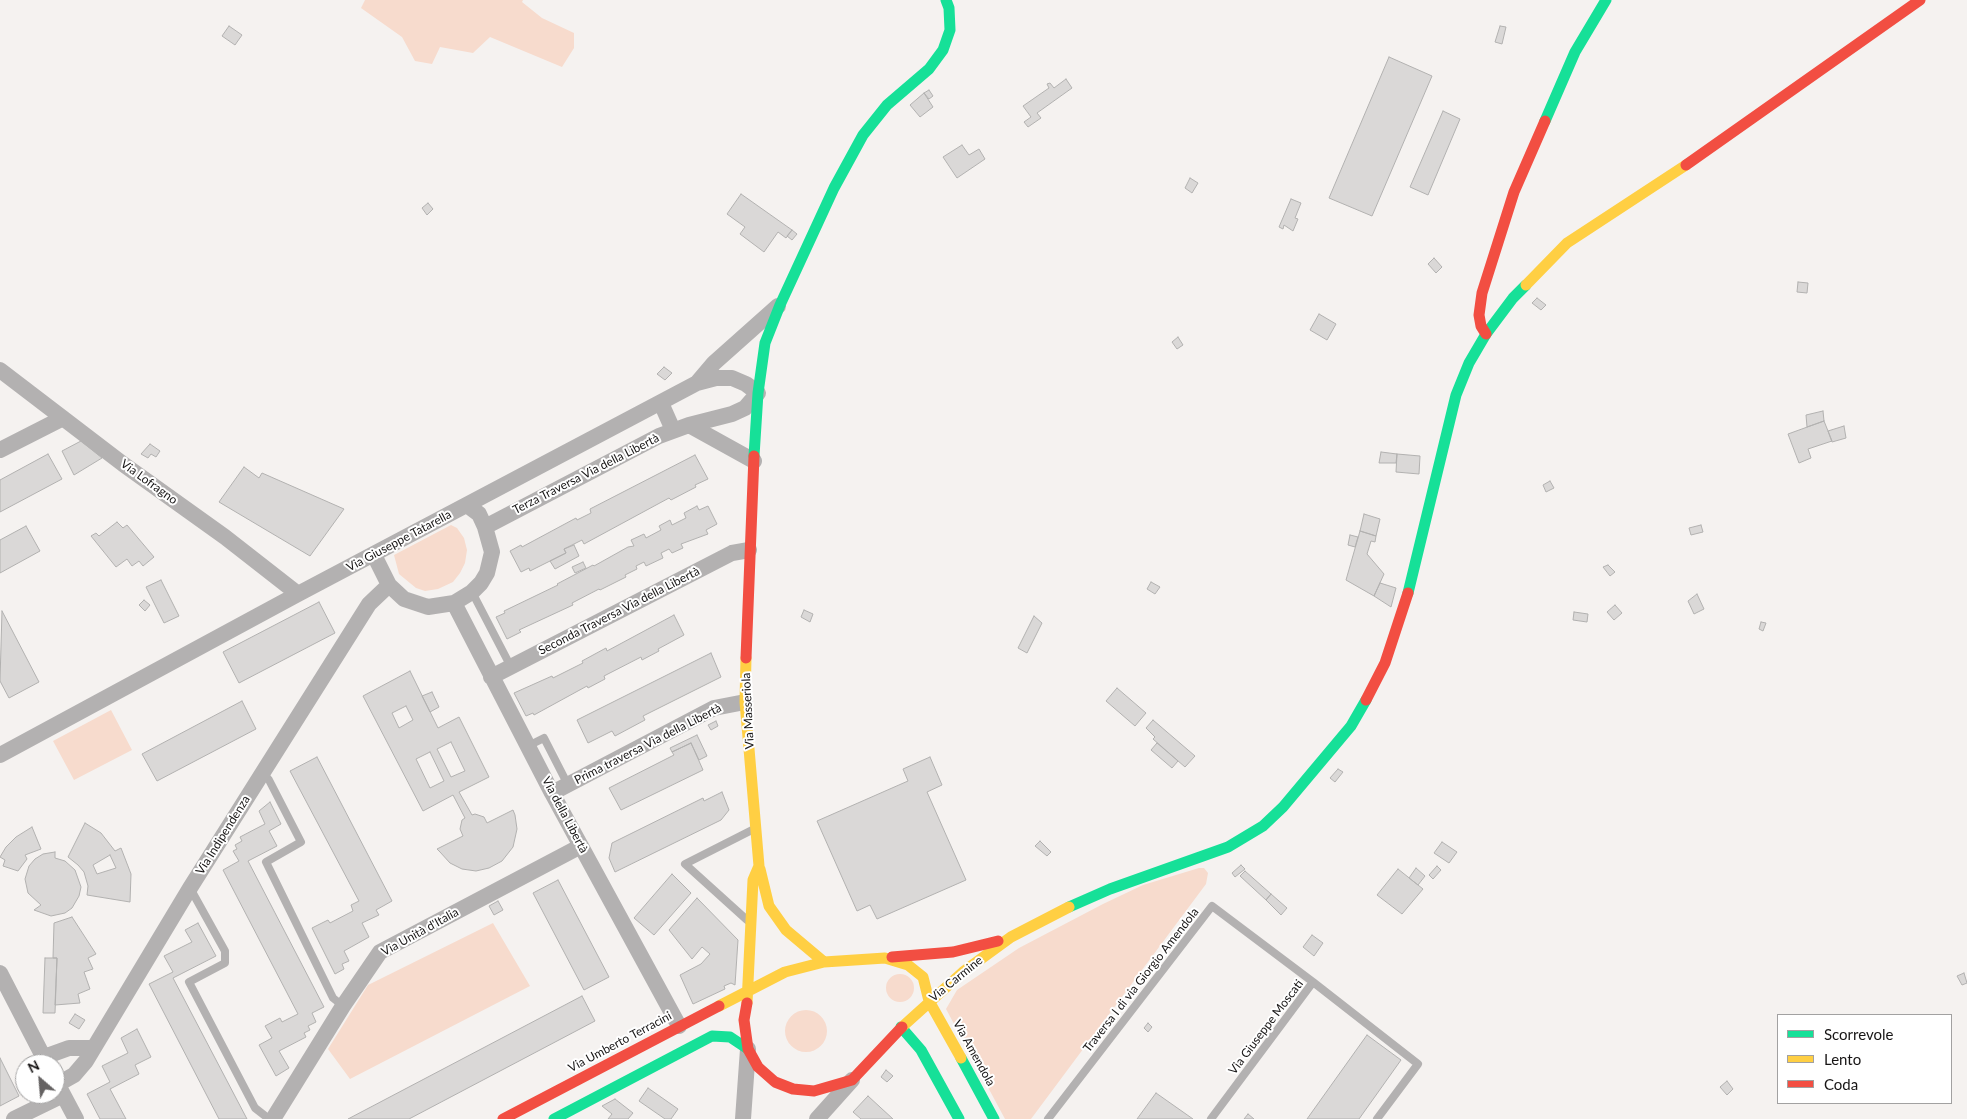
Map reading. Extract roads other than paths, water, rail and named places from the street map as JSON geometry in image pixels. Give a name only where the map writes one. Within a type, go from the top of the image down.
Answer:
[{"type":"street","name":"Via Masseriola","points":[[743,1119],[748,1049],[744,1020],[749,989],[750,923],[753,880],[759,866],[745,702],[749,550],[758,393],[765,343],[780,305],[834,188],[864,135],[887,105],[929,69],[943,50],[950,30],[949,8],[946,0]]},
{"type":"street","points":[[1486,334],[1481,326],[1479,315],[1482,293],[1514,192],[1575,52],[1606,0]]},
{"type":"street","points":[[1011,937],[1054,914],[1110,889],[1214,852],[1240,840],[1263,826],[1283,807],[1351,726],[1370,694],[1385,663],[1405,605],[1456,395],[1468,364],[1486,334],[1513,298],[1567,243],[1648,191],[1920,0]]},
{"type":"street","name":"Via Giuseppe Tatarella","points":[[0,755],[298,594],[697,384],[714,363],[780,305]]},
{"type":"street","name":"Via Lofragno","points":[[0,370],[123,464],[225,537],[298,594]]},
{"type":"street","points":[[697,384],[716,378],[732,378],[746,384],[758,393]]},
{"type":"street","name":"Terza Traversa Via della Libertà","points":[[485,527],[672,430],[732,414],[745,408],[758,393]]},
{"type":"street","points":[[661,403],[672,430]]},
{"type":"street","points":[[0,450],[63,418]]},
{"type":"street","points":[[688,425],[754,461]]},
{"type":"street","points":[[374,555],[389,585],[404,599],[428,607],[454,603],[472,592],[487,574],[492,552],[479,514],[468,505]]},
{"type":"street","name":"Seconda Traversa Via della Libertà","points":[[491,677],[732,553],[749,550]]},
{"type":"street","name":"Via Indipendenza","points":[[65,1082],[74,1075],[93,1048],[262,772],[370,604],[389,585]]},
{"type":"street","name":"Via della Libertà","points":[[454,603],[552,793],[679,1026]]},
{"type":"street","name":"Prima traversa Via della Libertà","points":[[552,793],[721,705],[745,702]]},
{"type":"street","name":"Via Unità d'Italia","points":[[273,1119],[343,1006],[380,952],[581,846]]},
{"type":"street","points":[[759,866],[769,906],[786,930],[824,962]]},
{"type":"street","name":"Via Carmine","points":[[885,958],[953,952],[1011,937]]},
{"type":"street","name":"Via Carmine","points":[[817,1119],[901,1027],[963,972],[1011,937]]},
{"type":"street","points":[[749,989],[785,972],[824,962],[885,958],[908,965],[923,977],[929,1001]]},
{"type":"street","points":[[0,973],[43,1054]]},
{"type":"street","name":"Via Umberto Terracini","points":[[504,1119],[749,989]]},
{"type":"street","name":"Via Amendola","points":[[929,1001],[994,1119]]},
{"type":"street","points":[[901,1027],[921,1050],[959,1119]]},
{"type":"street","points":[[554,1119],[712,1036],[730,1037],[748,1049],[758,1067],[775,1082],[793,1089],[814,1091],[852,1080]]},
{"type":"street","points":[[58,1054],[69,1048],[93,1048]]},
{"type":"street","points":[[65,1098],[76,1119]]},
{"type":"street","name":"Via Indipendenza","points":[[14,1119],[34,1104]]},
{"type":"lane","points":[[472,592],[511,667]]},
{"type":"lane","points":[[528,746],[544,738],[568,785]]},
{"type":"lane","points":[[262,772],[269,780],[301,842],[266,862],[333,998],[343,1006]]},
{"type":"lane","points":[[750,923],[685,864],[756,828]]},
{"type":"lane","points":[[190,888],[225,951],[225,962],[189,982],[256,1108],[269,1119]]},
{"type":"lane","name":"Traversa I di via Giorgio Amendola","points":[[1048,1119],[1212,906],[1313,982]]},
{"type":"lane","name":"Via Giuseppe Moscati","points":[[1211,1119],[1313,982],[1418,1064],[1377,1119]]}]
